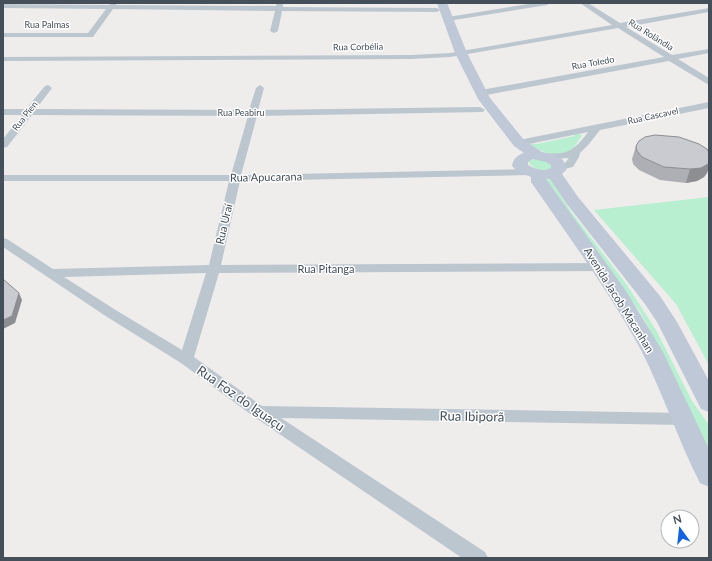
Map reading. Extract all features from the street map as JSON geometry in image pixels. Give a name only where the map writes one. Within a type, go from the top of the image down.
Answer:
[{"type":"main road","name":"Avenida Jacob Macanhan","points":[[437,5],[448,19],[456,54],[481,93],[519,143],[572,200],[653,300],[667,322],[709,403]]},
{"type":"main road","name":"Avenida Jacob Macanhan","points":[[437,5],[456,54],[468,91],[480,110],[510,148],[541,165]]},
{"type":"main road","name":"Avenida Jacob Macanhan","points":[[541,165],[539,182],[601,267],[644,336],[684,419],[709,476]]},
{"type":"street","points":[[448,19],[547,3]]},
{"type":"street","name":"Rua Rolândia","points":[[583,3],[709,82]]},
{"type":"street","name":"Rua Palmas","points":[[3,35],[90,34],[112,5]]},
{"type":"street","points":[[3,6],[437,5]]},
{"type":"street","points":[[274,31],[279,6]]},
{"type":"street","name":"Rua Corbélia","points":[[3,59],[411,57],[456,54],[709,10]]},
{"type":"street","name":"Rua Toledo","points":[[481,93],[709,52]]},
{"type":"street","name":"Rua Pien","points":[[3,145],[48,88]]},
{"type":"street","name":"Rua Uraí","points":[[186,359],[214,269],[235,178],[260,88]]},
{"type":"street","name":"Rua Cascavel","points":[[519,143],[709,105]]},
{"type":"street","name":"Rua Peabiru","points":[[3,112],[252,113],[480,110]]},
{"type":"street","points":[[541,165],[576,151],[583,146],[596,128]]},
{"type":"street","points":[[541,165],[569,165],[576,151]]},
{"type":"street","name":"Rua Apucarana","points":[[3,178],[235,178],[541,165]]},
{"type":"street","name":"Rua Foz do Iguaçu","points":[[3,242],[109,312],[186,359],[259,412],[478,558]]},
{"type":"street","name":"Rua Pitanga","points":[[50,273],[214,269],[601,267]]},
{"type":"street","name":"Rua Ibiporã","points":[[259,412],[684,419]]},
{"type":"green space","points":[[576,133],[582,135],[572,149],[563,154],[557,155],[547,153],[537,149],[529,143],[537,144],[574,136]]},
{"type":"green space","points":[[538,158],[550,163],[552,168],[544,170],[538,169],[533,167],[528,161]]},
{"type":"green space","points":[[555,178],[557,190],[572,213],[627,285],[656,330],[692,401],[709,425],[709,450],[671,370],[640,312],[542,180]]},
{"type":"green space","points":[[709,197],[709,365],[676,304],[594,210]]},
{"type":"building","points":[[655,135],[679,137],[699,144],[709,152],[709,163],[701,168],[690,169],[664,167],[642,157],[637,151],[636,146],[639,141],[645,137]]},
{"type":"building","points":[[3,279],[19,293],[12,316],[3,320]]}]
